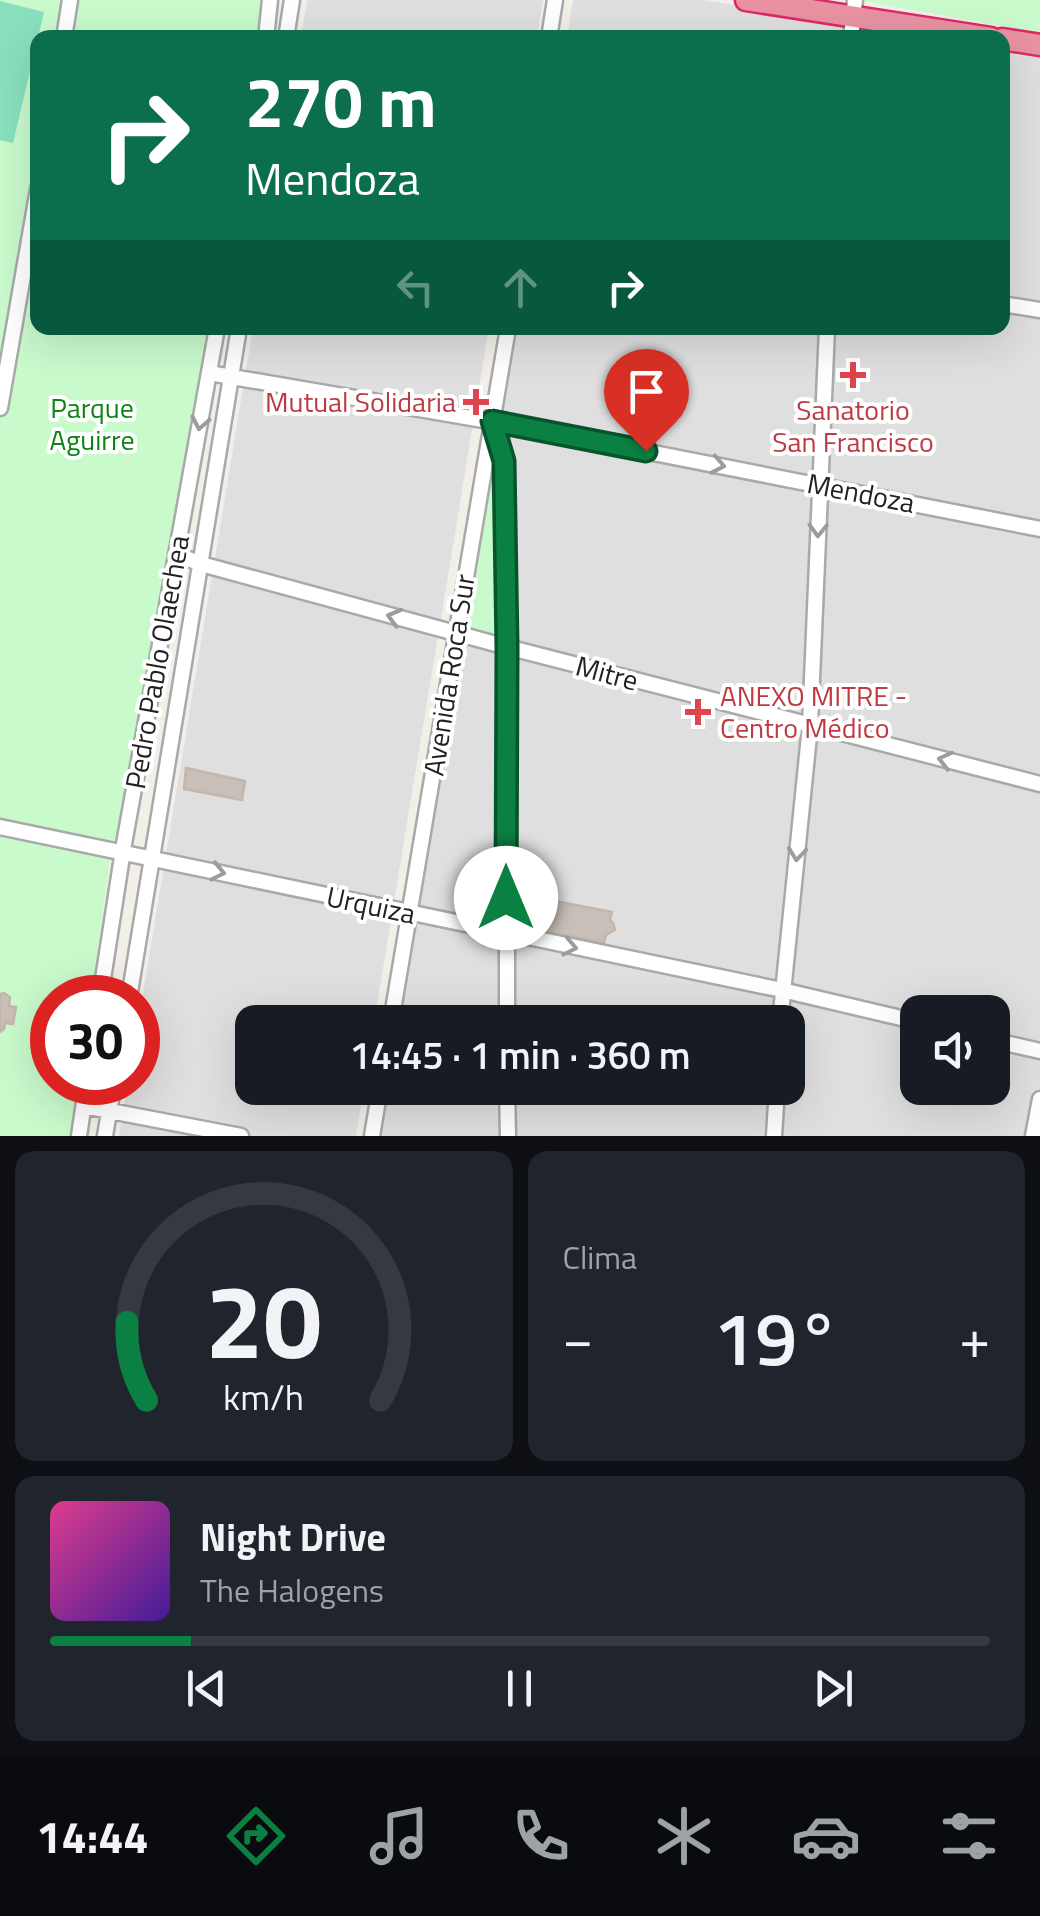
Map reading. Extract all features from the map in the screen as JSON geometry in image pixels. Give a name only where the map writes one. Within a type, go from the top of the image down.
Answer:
[{"type":"highway","points":[[746,0],[854,8],[954,30]]},
{"type":"highway","points":[[1010,40],[1040,45]]},
{"type":"street","points":[[65,30],[70,0]]},
{"type":"street","points":[[267,30],[270,0]]},
{"type":"street","points":[[287,30],[292,0]]},
{"type":"street","points":[[550,30],[555,0]]},
{"type":"street","points":[[0,408],[3,366],[30,229]]},
{"type":"street","points":[[1010,305],[1040,310]]},
{"type":"street","name":"Pedro Pablo Olaechea","points":[[104,975],[217,335]]},
{"type":"street","name":"Pedro Pablo Olaechea","points":[[132,975],[239,335]]},
{"type":"street","name":"Avenida Roca Sur","points":[[395,1005],[507,335]]},
{"type":"street","points":[[781,1005],[810,726],[827,335]]},
{"type":"street","name":"Mendoza","points":[[209,373],[492,421],[1040,529]]},
{"type":"street","points":[[492,421],[504,461],[506,1005]]},
{"type":"street","name":"Mitre","points":[[176,554],[455,634],[1040,784]]},
{"type":"street","name":"Urquiza","points":[[0,827],[900,1018]]},
{"type":"street","points":[[1010,1044],[1040,1051]]},
{"type":"street","points":[[1032,1136],[1040,1099]]},
{"type":"street","points":[[106,1136],[110,1105]]},
{"type":"street","points":[[372,1136],[377,1105]]},
{"type":"street","points":[[507,1105],[508,1136]]},
{"type":"street","points":[[774,1136],[776,1105]]},
{"type":"street","points":[[79,1136],[84,1106],[241,1136]]},
{"type":"shaded area","points":[[307,0],[543,0],[538,30],[302,30]]},
{"type":"shaded area","points":[[573,0],[703,0],[889,30],[568,30]]},
{"type":"shaded area","points":[[1010,50],[1040,55],[1040,1136],[378,1136],[383,1105],[805,1105],[805,1005],[400,1005],[516,335],[1010,335]]},
{"type":"shaded area","points":[[252,335],[488,335],[377,1005],[235,1005],[235,1105],[361,1105],[356,1136],[119,1136],[124,1105],[160,1105],[160,975],[146,975]]},
{"type":"green space","name":"Parque Aguirre","points":[[0,0],[263,0],[258,30],[30,30],[30,335],[206,335],[117,846],[112,845],[94,975],[30,975],[30,1105],[76,1105],[72,1136],[0,1136]]},
{"type":"green space","points":[[1040,0],[1040,33],[864,1]]},
{"type":"green space","points":[[0,1],[44,12],[40,30],[30,30],[30,71],[13,143],[0,140]]},
{"type":"green space","points":[[494,448],[499,473],[502,637],[465,626]]},
{"type":"building","points":[[186,768],[245,781],[242,800],[184,789]]},
{"type":"building","points":[[518,894],[612,912],[610,920],[615,930],[606,935],[604,943],[518,926]]},
{"type":"building","points":[[0,994],[10,997],[9,1006],[16,1007],[13,1024],[5,1023],[0,1032]]},
{"type":"place","name":"Sanatorio San Francisco","points":[[853,375]]},
{"type":"place","name":"Mutual Solidaria","points":[[476,402]]},
{"type":"place","name":"ANEXO MITRE - Centro Médico","points":[[698,712]]},
{"type":"route","points":[[506,898],[504,461],[492,421],[646,451]]}]
